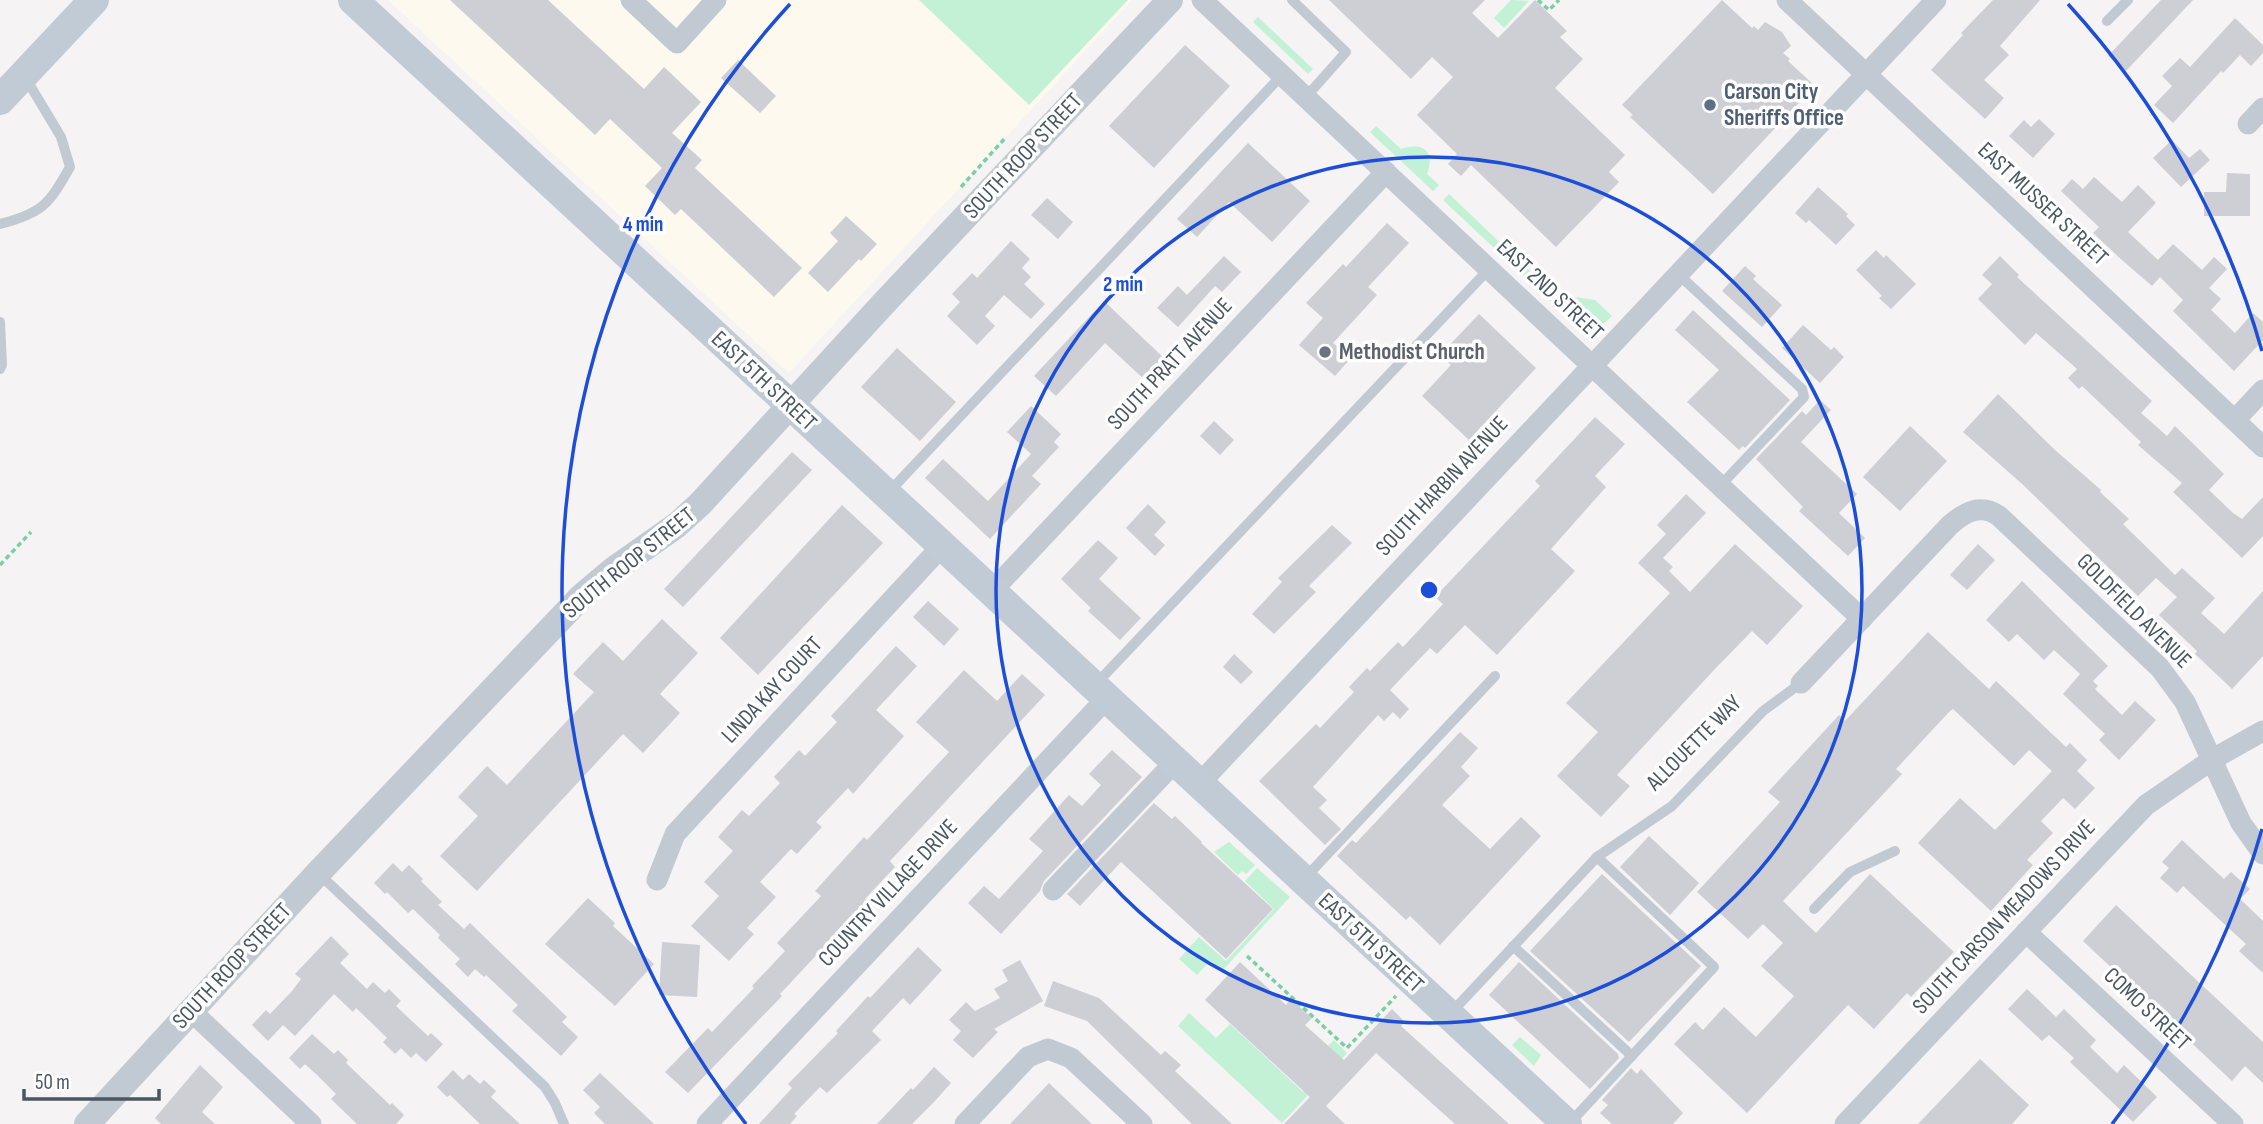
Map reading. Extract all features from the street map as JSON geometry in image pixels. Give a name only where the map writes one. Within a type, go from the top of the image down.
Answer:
[{"type":"main road","points":[[0,100],[94,0]]},
{"type":"main road","name":"EAST 5TH STREET","points":[[353,0],[1568,1124]]},
{"type":"street","points":[[631,0],[677,43],[716,0]]},
{"type":"street","name":"SOUTH ROOP STREET","points":[[87,1124],[318,873],[581,597],[688,516],[1170,0]]},
{"type":"street","name":"EAST 2ND STREET","points":[[1202,0],[1862,619]]},
{"type":"street","name":"EAST MUSSER STREET","points":[[1787,0],[2263,447]]},
{"type":"street","name":"SOUTH HARBIN AVENUE","points":[[1199,784],[1936,0]]},
{"type":"street","points":[[2248,124],[2263,108]]},
{"type":"street","name":"SOUTH PRATT AVENUE","points":[[992,592],[1386,172]]},
{"type":"street","points":[[2235,420],[2263,390]]},
{"type":"street","name":"ALLOUETTE WAY","points":[[1801,683],[1950,525],[1963,514],[1976,509]]},
{"type":"street","name":"GOLDFIELD AVENUE","points":[[1976,509],[1988,509],[1999,516],[2160,668],[2185,702],[2241,823],[2263,855]]},
{"type":"street","name":"LINDA KAY COURT","points":[[657,880],[675,834],[942,545]]},
{"type":"street","name":"COUNTRY VILLAGE DRIVE","points":[[707,1124],[1100,692]]},
{"type":"street","name":"SOUTH CARSON MEADOWS DRIVE","points":[[1845,1124],[2146,805],[2213,759],[2263,731]]},
{"type":"street","points":[[1053,890],[1175,762]]},
{"type":"street","name":"COMO STREET","points":[[2026,932],[2233,1124]]},
{"type":"street","points":[[190,1010],[311,1124]]},
{"type":"street","points":[[965,1124],[1028,1057],[1048,1049],[1071,1058],[1142,1124]]},
{"type":"lane","points":[[1292,0],[1346,52],[1306,97]]},
{"type":"lane","points":[[2107,21],[2127,0]]},
{"type":"lane","points":[[0,224],[25,217],[52,200],[70,167],[61,137],[24,75]]},
{"type":"lane","points":[[887,495],[1282,75]]},
{"type":"lane","points":[[1100,692],[1489,269]]},
{"type":"lane","points":[[1678,274],[1802,389],[1804,397],[1720,486]]},
{"type":"lane","points":[[0,322],[0,369]]},
{"type":"lane","points":[[1303,880],[1495,676]]},
{"type":"lane","name":"ALLOUETTE WAY","points":[[1449,1015],[1597,857],[1672,806],[1763,711],[1801,683]]},
{"type":"lane","points":[[1814,909],[1850,872],[1895,851]]},
{"type":"lane","points":[[1568,1124],[1714,967],[1597,857]]},
{"type":"lane","points":[[318,873],[545,1087],[564,1124]]},
{"type":"lane","points":[[1513,946],[1632,1056]]},
{"type":"path","points":[[1538,0],[1549,10],[1559,0]]},
{"type":"path","points":[[0,565],[31,532]]},
{"type":"path","points":[[1247,956],[1347,1048],[1397,995]]},
{"type":"shaded area","points":[[388,0],[1132,0],[789,373]]},
{"type":"green space","points":[[919,0],[1128,0],[1029,105]]},
{"type":"green space","points":[[1511,0],[1529,1],[1504,28],[1494,18]]},
{"type":"green space","points":[[1258,17],[1313,69],[1308,74],[1253,22]]},
{"type":"green space","points":[[1376,126],[1401,149],[1415,147],[1425,150],[1430,159],[1427,174],[1439,185],[1433,191],[1370,132]]},
{"type":"green space","points":[[1449,194],[1554,294],[1595,300],[1612,316],[1593,330],[1578,327],[1443,200]]},
{"type":"green space","points":[[1229,842],[1255,865],[1246,874],[1242,871],[1238,875],[1214,852]]},
{"type":"green space","points":[[1257,868],[1290,897],[1222,971],[1210,961],[1197,975],[1179,959],[1199,937],[1226,961],[1274,909],[1245,881]]},
{"type":"green space","points":[[1189,1013],[1216,1038],[1230,1024],[1303,1092],[1332,1062],[1322,1052],[1334,1040],[1347,1053],[1282,1123],[1178,1026]]},
{"type":"green space","points":[[1520,1037],[1541,1055],[1534,1066],[1512,1045]]},
{"type":"building","points":[[450,0],[548,0],[644,89],[664,67],[701,102],[672,133],[702,160],[695,168],[802,268],[774,297],[681,209],[675,215],[645,186],[662,168],[610,119],[595,135]]},
{"type":"building","points":[[1329,0],[1485,0],[1472,13],[1498,38],[1535,0],[1567,31],[1560,37],[1583,59],[1555,88],[1625,155],[1609,172],[1619,182],[1556,247],[1471,165],[1461,176],[1448,164],[1457,154],[1417,115],[1453,77],[1432,57],[1411,79]]},
{"type":"building","name":"Carson City Sheriffs Office","points":[[1722,0],[1752,28],[1754,26],[1758,30],[1765,22],[1782,32],[1791,46],[1783,53],[1815,86],[1713,194],[1630,117],[1633,115],[1622,105]]},
{"type":"building","points":[[1993,0],[2040,0],[2000,46],[2009,55],[1984,80],[2004,98],[1985,119],[1931,70]]},
{"type":"building","points":[[2161,0],[2193,0],[2125,72],[2108,56]]},
{"type":"building","points":[[2235,18],[2263,45],[2263,53],[2251,66],[2240,55],[2223,73],[2221,71],[2173,123],[2154,105],[2172,86],[2162,76],[2180,58],[2190,67]]},
{"type":"building","points":[[1185,45],[1230,86],[1154,168],[1109,126]]},
{"type":"building","points":[[738,60],[776,96],[760,113],[721,78]]},
{"type":"building","points":[[2039,119],[2055,134],[2033,158],[2009,136],[2024,120],[2031,127]]},
{"type":"building","points":[[2172,140],[2189,158],[2200,149],[2210,160],[2181,187],[2153,158]]},
{"type":"building","points":[[1248,143],[1310,201],[1272,242],[1229,202],[1197,237],[1177,219]]},
{"type":"building","points":[[2227,173],[2250,174],[2250,216],[2204,216],[2204,192],[2226,192]]},
{"type":"building","points":[[2094,177],[2122,202],[2138,185],[2156,203],[2128,232],[2158,260],[2173,244],[2202,270],[2214,257],[2227,269],[2209,288],[2221,299],[2211,310],[2235,333],[2253,313],[2263,322],[2263,340],[2234,371],[2173,311],[2183,300],[2160,277],[2152,286],[2122,260],[2093,233],[2099,227],[2061,191],[2072,179],[2083,189]]},
{"type":"building","points":[[1818,187],[1848,214],[1846,216],[1855,225],[1836,245],[1809,220],[1806,223],[1795,213]]},
{"type":"building","points":[[1047,198],[1073,222],[1058,239],[1031,215]]},
{"type":"building","points":[[846,216],[877,244],[828,292],[808,273],[838,241],[830,233]]},
{"type":"building","points":[[1387,223],[1409,243],[1368,287],[1377,295],[1333,343],[1351,358],[1335,376],[1299,345],[1323,318],[1306,303],[1343,264],[1346,267]]},
{"type":"building","points":[[1011,241],[1030,259],[1022,268],[1031,277],[1024,284],[1045,304],[1031,319],[1004,295],[985,316],[995,326],[977,345],[947,316],[960,302],[952,294],[972,273],[977,278]]},
{"type":"building","points":[[1876,250],[1884,258],[1886,255],[1916,284],[1891,309],[1856,270]]},
{"type":"building","points":[[1224,256],[1241,272],[1222,292],[1215,286],[1178,327],[1157,308],[1178,286],[1187,295]]},
{"type":"building","points":[[2000,256],[2019,275],[2017,277],[2152,401],[2141,413],[2167,436],[2175,426],[2224,474],[2209,490],[2233,513],[2242,519],[2263,497],[2263,536],[2242,558],[2173,492],[2182,483],[2138,445],[2141,442],[2082,386],[2079,389],[2068,378],[2077,369],[2036,333],[2025,345],[1978,299],[1992,284],[1982,275]]},
{"type":"building","points":[[1745,266],[1756,276],[1753,279],[1782,305],[1762,327],[1722,291]]},
{"type":"building","points":[[1104,301],[1167,361],[1147,382],[1105,343],[1056,396],[1034,376]]},
{"type":"building","points":[[1693,310],[1790,400],[1745,448],[1743,446],[1739,450],[1687,402],[1719,370],[1675,330]]},
{"type":"building","points":[[1479,314],[1536,368],[1469,440],[1422,396],[1451,365],[1440,355]]},
{"type":"building","points":[[1803,325],[1831,350],[1834,347],[1844,357],[1820,383],[1782,348]]},
{"type":"building","points":[[897,348],[956,402],[920,441],[861,387]]},
{"type":"building","points":[[1998,394],[2055,450],[2101,490],[2100,492],[2129,519],[2123,524],[2175,575],[2182,568],[2215,598],[2201,613],[2224,634],[2263,591],[2263,656],[2232,689],[2159,615],[2177,597],[2156,578],[2138,596],[2021,483],[1963,432]]},
{"type":"building","points":[[1820,400],[1831,410],[1801,442],[1857,494],[1839,513],[1865,538],[1848,556],[1799,511],[1803,507],[1756,459],[1802,411],[1806,415]]},
{"type":"building","points":[[1031,406],[1061,434],[1054,442],[1059,447],[1032,476],[1041,484],[990,539],[925,478],[943,459],[988,501],[1031,454],[1007,432]]},
{"type":"building","points":[[1595,417],[1625,444],[1595,476],[1606,487],[1551,549],[1575,571],[1497,655],[1465,625],[1437,654],[1430,648],[1390,690],[1409,709],[1400,719],[1393,712],[1384,721],[1378,715],[1313,787],[1327,800],[1319,808],[1341,829],[1325,845],[1259,781],[1316,724],[1320,728],[1354,692],[1349,687],[1367,668],[1370,671],[1398,642],[1403,647],[1443,604],[1435,597],[1540,486],[1535,481]]},
{"type":"building","points":[[1214,421],[1234,440],[1220,455],[1200,436]]},
{"type":"building","points":[[1910,426],[1947,461],[1900,511],[1863,477]]},
{"type":"building","points":[[792,452],[812,470],[683,607],[664,589]]},
{"type":"building","points":[[1686,494],[1706,513],[1663,558],[1673,567],[1669,571],[1690,592],[1735,544],[1803,606],[1767,645],[1752,631],[1713,671],[1617,775],[1630,786],[1601,817],[1557,776],[1598,732],[1566,703],[1670,593],[1638,563],[1666,534],[1657,525]]},
{"type":"building","points":[[1148,504],[1166,522],[1154,535],[1165,545],[1155,556],[1126,528]]},
{"type":"building","points":[[842,505],[883,543],[758,675],[720,638]]},
{"type":"building","points":[[1332,525],[1352,543],[1309,586],[1316,592],[1274,634],[1252,614],[1282,582],[1278,578]]},
{"type":"building","points":[[1098,540],[1118,558],[1099,579],[1141,618],[1120,640],[1088,611],[1091,608],[1061,579]]},
{"type":"building","points":[[1978,544],[1995,560],[1967,590],[1950,575]]},
{"type":"building","points":[[2022,581],[2108,666],[2093,681],[2098,686],[2095,689],[2122,715],[2135,701],[2156,720],[2119,760],[2099,740],[2105,734],[2063,694],[2080,674],[2054,650],[2044,660],[2017,634],[2009,642],[1986,620]]},
{"type":"building","points":[[928,601],[959,629],[944,646],[913,617]]},
{"type":"building","points":[[662,619],[698,653],[660,694],[680,713],[643,753],[623,734],[477,891],[440,856],[478,816],[458,797],[487,766],[507,785],[594,692],[573,674],[603,642],[623,661]]},
{"type":"building","points":[[1928,632],[1989,689],[1996,681],[2066,747],[2070,743],[2087,760],[2077,771],[2095,788],[2075,809],[2063,798],[2041,821],[2053,833],[2027,860],[2033,865],[1991,911],[1918,843],[1960,798],[1995,830],[2052,771],[2029,750],[2014,766],[1953,709],[1950,711],[1896,769],[1902,774],[1783,901],[1816,933],[1870,874],[1954,952],[1911,997],[1907,993],[1874,1029],[1848,1005],[1747,1113],[1674,1044],[1695,1022],[1703,1030],[1724,1007],[1756,1037],[1794,996],[1761,966],[1783,943],[1763,924],[1748,939],[1697,892],[1780,802],[1768,792],[1839,715],[1845,721]]},
{"type":"building","points":[[896,646],[917,666],[876,710],[904,736],[853,794],[848,788],[816,822],[822,827],[797,854],[791,849],[760,882],[776,897],[747,928],[754,934],[729,961],[691,926],[719,896],[704,882],[733,851],[718,837],[742,810],[749,816],[780,783],[774,777],[799,750],[805,756],[837,722],[831,716]]},
{"type":"building","points":[[1234,654],[1253,672],[1241,684],[1223,667]]},
{"type":"building","points":[[964,670],[997,701],[1022,674],[1045,695],[890,861],[895,867],[780,994],[782,996],[688,1093],[665,1072],[708,1028],[712,1032],[754,988],[752,986],[785,951],[777,943],[821,896],[815,891],[864,837],[867,840],[949,752],[916,722]]},
{"type":"building","points":[[1460,732],[1478,748],[1461,767],[1470,776],[1442,805],[1490,849],[1521,817],[1541,836],[1440,945],[1410,916],[1406,920],[1337,856],[1352,840],[1356,843]]},
{"type":"building","points":[[1112,750],[1142,777],[1044,881],[1040,891],[1001,934],[968,903],[984,886],[999,899],[1043,851],[1029,839],[1069,795],[1082,806],[1101,785],[1089,774]]},
{"type":"building","points":[[1154,803],[1172,819],[1175,816],[1273,909],[1226,959],[1121,862],[1080,906],[1067,894]]},
{"type":"building","points":[[1649,836],[1699,883],[1670,915],[1620,867]]},
{"type":"building","points":[[2182,840],[2224,879],[2231,872],[2250,889],[2240,899],[2263,921],[2263,973],[2239,951],[2246,944],[2183,886],[2177,893],[2160,878],[2169,868],[2162,862]]},
{"type":"building","points":[[393,863],[402,872],[409,865],[442,902],[438,905],[464,929],[470,923],[567,1017],[562,1022],[578,1037],[561,1056],[512,1011],[518,1005],[486,975],[484,977],[475,969],[468,977],[455,964],[460,959],[438,938],[440,935],[413,909],[408,913],[374,883]]},
{"type":"building","points":[[1602,874],[1701,966],[1629,1042],[1530,951]]},
{"type":"building","points":[[588,898],[615,923],[613,926],[654,964],[615,1006],[545,944]]},
{"type":"building","points":[[2116,905],[2263,1042],[2263,1083],[2245,1066],[2232,1081],[2083,941]]},
{"type":"building","points":[[331,936],[349,954],[340,963],[367,989],[373,982],[385,993],[389,989],[401,1001],[396,1006],[428,1036],[431,1033],[443,1044],[426,1062],[416,1053],[411,1058],[401,1048],[395,1054],[383,1042],[387,1038],[377,1028],[356,1008],[353,1012],[334,994],[295,1036],[283,1025],[268,1041],[252,1025],[266,1010],[270,1014],[292,991],[301,979],[295,974]]},
{"type":"building","points":[[662,942],[700,945],[697,997],[659,995]]},
{"type":"building","points":[[918,947],[942,970],[910,1005],[903,998],[872,1031],[881,1040],[827,1093],[820,1087],[794,1114],[797,1116],[790,1124],[759,1124],[792,1088],[788,1084],[838,1033],[836,1031],[868,996],[870,998]]},
{"type":"building","points":[[1020,960],[1043,1001],[994,1029],[998,1032],[973,1058],[953,1040],[961,1031],[949,1020],[966,1002],[975,1011],[1000,998],[994,989],[1008,981],[1002,970]]},
{"type":"building","points":[[1240,962],[1286,1005],[1291,999],[1312,1018],[1305,1025],[1344,1060],[1392,1009],[1405,1022],[1401,1026],[1509,1124],[1455,1124],[1376,1053],[1326,1106],[1345,1124],[1284,1124],[1310,1097],[1205,1000]]},
{"type":"building","points":[[1519,962],[1618,1054],[1619,1058],[1590,1089],[1489,995]]},
{"type":"building","points":[[1053,981],[1099,998],[1161,1055],[1165,1051],[1181,1065],[1175,1071],[1232,1124],[1192,1124],[1087,1021],[1044,1006]]},
{"type":"building","points":[[2027,989],[2056,1017],[2064,1009],[2096,1040],[2090,1047],[2117,1073],[2124,1065],[2157,1097],[2133,1122],[2070,1062],[2074,1058],[2049,1035],[2042,1041],[2008,1009]]},
{"type":"building","points":[[312,1034],[334,1054],[338,1050],[348,1060],[346,1063],[404,1115],[396,1124],[357,1124],[331,1099],[336,1094],[317,1075],[305,1064],[300,1069],[289,1058]]},
{"type":"building","points":[[1980,1059],[2029,1105],[2012,1124],[1918,1124]]},
{"type":"building","points":[[200,1065],[223,1087],[202,1112],[215,1124],[161,1124],[155,1118]]},
{"type":"building","points":[[934,1067],[951,1083],[912,1124],[877,1124],[911,1088],[913,1090]]},
{"type":"building","points":[[1631,1068],[1637,1074],[1641,1069],[1683,1113],[1673,1124],[1612,1124],[1600,1113],[1608,1105],[1602,1100]]},
{"type":"building","points":[[453,1070],[463,1080],[469,1074],[480,1084],[484,1080],[496,1091],[491,1097],[520,1124],[480,1124],[450,1095],[447,1097],[437,1087]]},
{"type":"building","points":[[600,1073],[654,1124],[605,1124],[594,1113],[600,1107],[583,1090]]},
{"type":"building","points":[[1049,1083],[1072,1105],[1092,1124],[1010,1124]]},
{"type":"place","name":"Carson City Sheriffs Office","points":[[1710,105]]},
{"type":"place","name":"Methodist Church","points":[[1325,352]]}]
